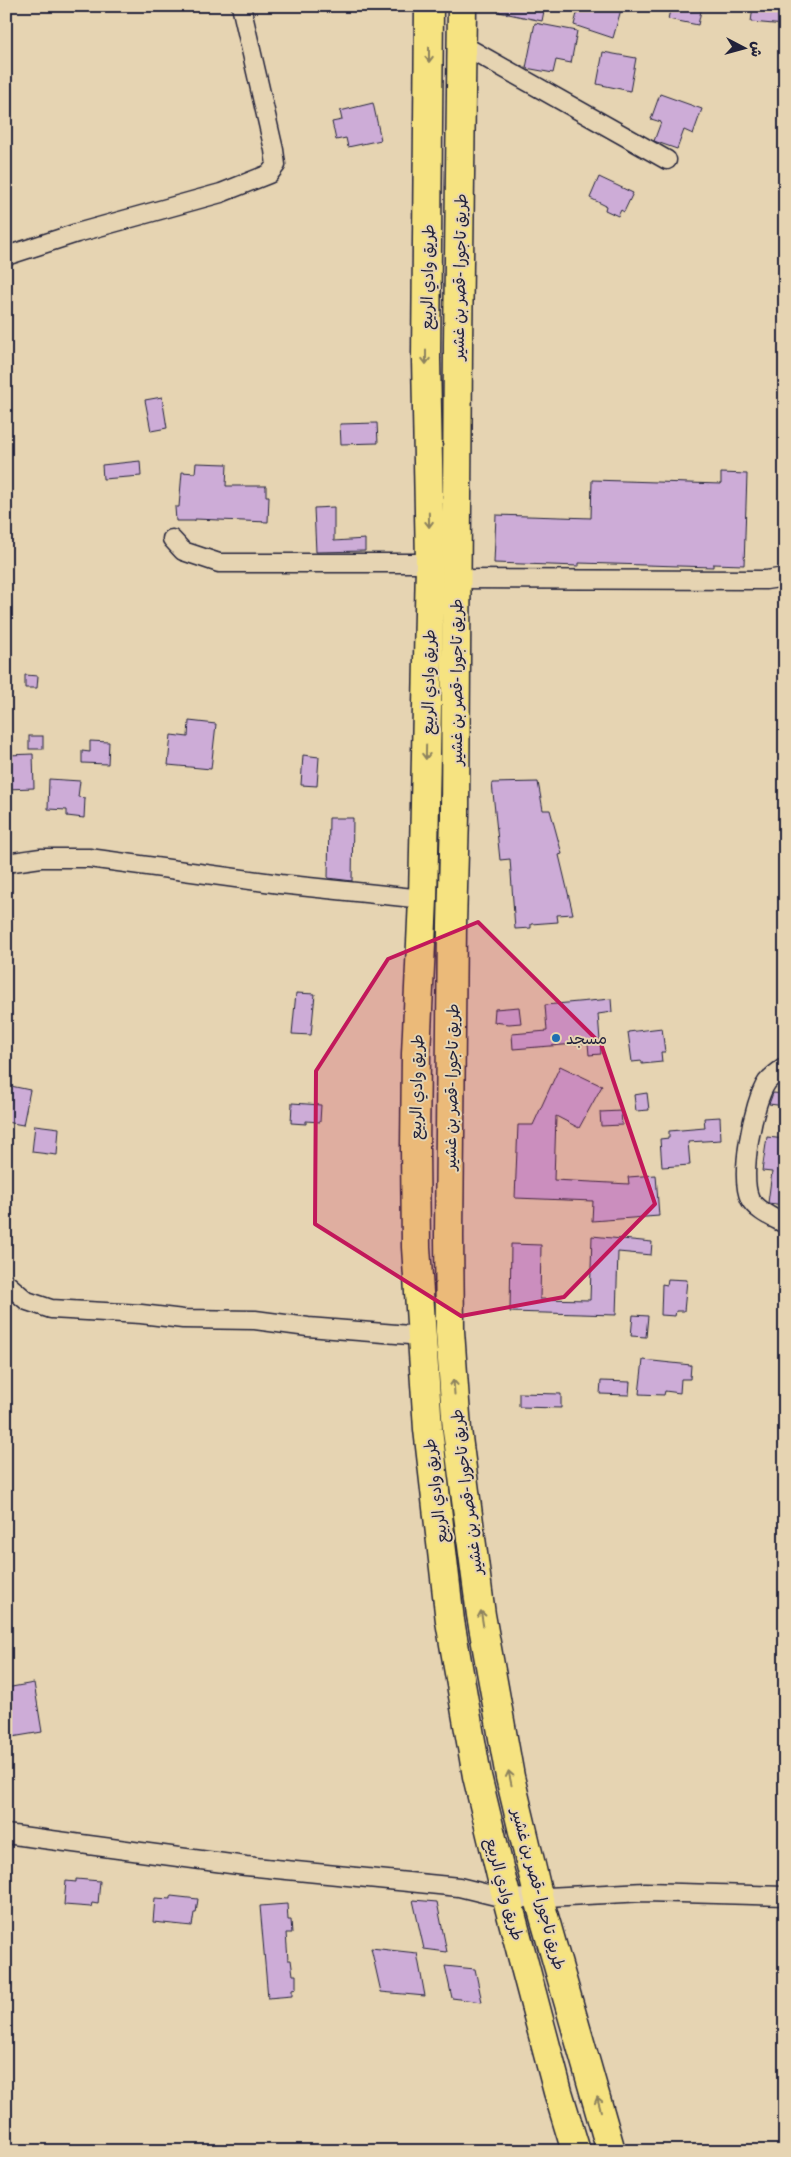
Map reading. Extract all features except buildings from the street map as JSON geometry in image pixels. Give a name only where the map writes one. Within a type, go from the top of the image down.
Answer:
[{"type":"highway","name":"طريق وادي الربيع","points":[[429,6],[426,359],[430,564],[423,899],[416,1054],[415,1148],[416,1247],[428,1429],[450,1621],[477,1776],[555,2083],[576,2151]]},
{"type":"highway","name":"طريق تاجورا -قصر بن غشير","points":[[462,6],[455,816],[449,1236],[450,1331],[458,1430],[481,1615],[510,1777],[539,1898],[611,2151]]},
{"type":"street","points":[[6,256],[77,233],[221,193],[269,174],[276,165],[274,150],[242,6]]},
{"type":"street","points":[[461,44],[667,160]]},
{"type":"street","points":[[172,539],[183,551],[220,563],[430,564]]},
{"type":"street","points":[[456,579],[766,580],[785,577]]},
{"type":"street","points":[[6,863],[41,858],[89,858],[280,884],[423,899]]},
{"type":"street","points":[[785,1067],[773,1076],[762,1091],[745,1160],[746,1183],[750,1200],[765,1213],[785,1224]]},
{"type":"street","points":[[6,1283],[27,1301],[51,1309],[141,1314],[183,1319],[255,1320],[308,1328],[422,1336]]},
{"type":"street","points":[[6,1834],[246,1866],[459,1887],[508,1899],[645,1892],[785,1896]]},
{"type":"highlighted area","points":[[478,922],[601,1044],[655,1204],[564,1297],[461,1316],[315,1224],[316,1071],[388,959]]},
{"type":"place","name":"مسجد","points":[[556,1038]]}]
